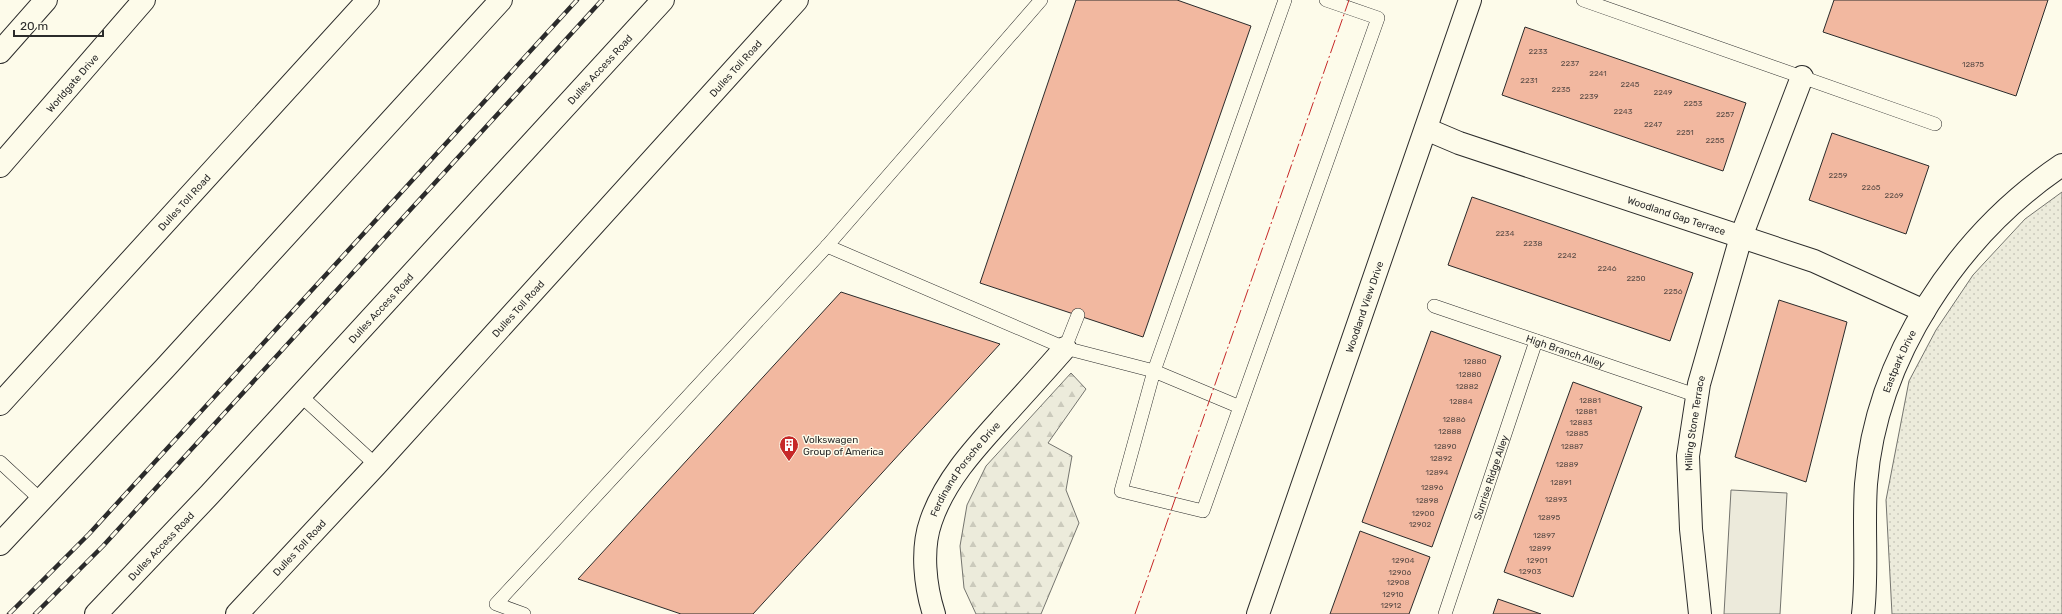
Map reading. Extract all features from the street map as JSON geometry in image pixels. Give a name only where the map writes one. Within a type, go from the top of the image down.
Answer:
[{"type":"main road","points":[[0,52],[46,0]]},
{"type":"main road","name":"Worldgate Drive","points":[[0,166],[144,0]]},
{"type":"main road","name":"Dulles Toll Road","points":[[0,404],[368,0]]},
{"type":"main road","points":[[0,544],[160,374],[501,0]]},
{"type":"main road","name":"Dulles Access Road","points":[[96,614],[210,494],[662,0]]},
{"type":"main road","name":"Dulles Toll Road","points":[[237,614],[376,465],[797,0]]},
{"type":"main road","name":"Woodland View Drive","points":[[1258,614],[1470,0]]},
{"type":"main road","name":"Milling Stone Terrace","points":[[1700,614],[1692,529],[1688,456],[1699,384],[1741,237],[1802,77]]},
{"type":"main road","name":"Woodland Gap Terrace","points":[[1426,129],[1459,143],[1814,261],[1924,310]]},
{"type":"main road","name":"Eastpark Drive","points":[[1863,614],[1866,588],[1866,483],[1876,426],[1895,370],[1916,323],[1924,310],[1946,277],[1981,234],[2021,195],[2062,165]]},
{"type":"main road","name":"Ferdinand Porsche Drive","points":[[934,614],[927,585],[925,555],[930,522],[944,491],[968,456],[1065,348]]},
{"type":"lane","points":[[524,614],[496,604],[827,246],[1041,0]]},
{"type":"lane","points":[[1285,0],[1154,371],[1121,491],[1203,512],[1378,18],[1326,0]]},
{"type":"lane","points":[[1583,0],[1936,124]]},
{"type":"lane","points":[[827,246],[1065,348],[1154,371],[1240,407]]},
{"type":"lane","name":"High Branch Alley","points":[[1434,306],[1698,396]]},
{"type":"lane","points":[[1065,348],[1078,316]]},
{"type":"lane","name":"Sunrise Ridge Alley","points":[[1445,614],[1536,340]]},
{"type":"lane","points":[[300,395],[376,465]]},
{"type":"lane","points":[[0,462],[41,500]]},
{"type":"green space","points":[[2062,192],[2062,614],[1892,614],[1886,500],[1909,381],[1936,330],[1973,275],[2025,219]]},
{"type":"green space","points":[[1071,373],[1086,389],[1048,443],[1072,456],[1066,490],[1079,523],[1041,614],[976,614],[964,588],[960,546],[967,505],[986,466]]},
{"type":"shaded area","points":[[1731,490],[1787,493],[1780,614],[1724,614]]},
{"type":"building","points":[[1076,0],[1177,0],[1251,26],[1143,337],[980,283]]},
{"type":"building","points":[[1834,0],[2048,0],[2016,96],[1823,32]]},
{"type":"building","points":[[1525,27],[1746,103],[1723,171],[1502,95]]},
{"type":"building","points":[[1832,133],[1929,166],[1906,234],[1809,200]]},
{"type":"building","points":[[1472,197],[1693,273],[1670,341],[1448,265]]},
{"type":"building","name":"Volkswagen Group of America","points":[[841,292],[1000,344],[753,614],[681,614],[578,579]]},
{"type":"building","points":[[1779,300],[1847,322],[1806,482],[1735,457]]},
{"type":"building","points":[[1431,331],[1501,356],[1432,547],[1362,522]]},
{"type":"building","points":[[1573,382],[1642,407],[1573,597],[1504,572]]},
{"type":"building","points":[[1360,531],[1430,557],[1409,614],[1330,614]]},
{"type":"building","points":[[1498,599],[1541,614],[1493,614]]},
{"type":"railway","points":[[9,614],[89,534],[577,0]]},
{"type":"railway","points":[[35,614],[103,546],[602,0]]},
{"type":"power","points":[[1135,614],[1349,0]]},
{"type":"place","name":"Volkswagen Group of America","points":[[789,462]]}]
